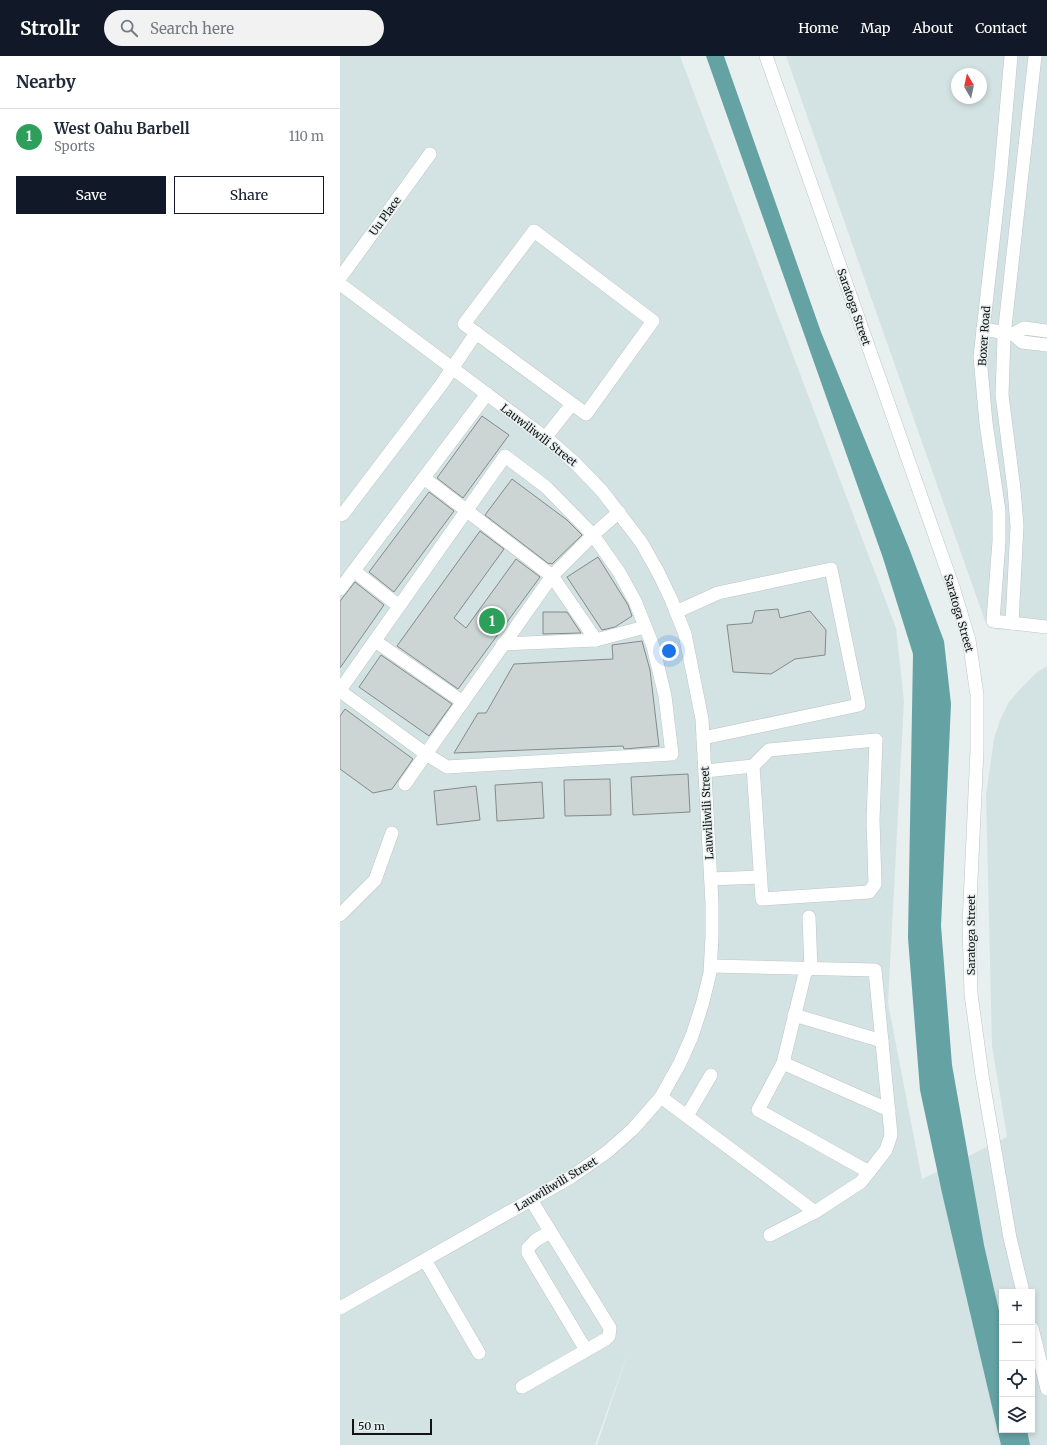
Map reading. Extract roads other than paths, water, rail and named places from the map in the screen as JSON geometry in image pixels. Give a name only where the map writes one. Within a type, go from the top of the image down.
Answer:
[{"type":"street","name":"Saratoga Street","points":[[766,56],[950,579],[969,640],[977,695],[969,924],[971,994],[982,1075],[1009,1230],[1022,1289]]},
{"type":"street","name":"Boxer Road","points":[[1011,56],[1000,180],[980,357],[986,423],[999,511],[993,621],[1047,627]]},
{"type":"street","name":"Boxer Road","points":[[1012,623],[1017,526],[1014,489],[1002,395],[1035,56]]},
{"type":"street","name":"Uu Place","points":[[340,278],[430,154]]},
{"type":"street","points":[[534,231],[653,321],[586,414],[572,404],[464,324],[534,231]]},
{"type":"street","name":"Lauwiliwili Street","points":[[340,284],[575,462],[620,512],[641,542],[658,572],[685,634],[702,719],[711,879],[712,937],[710,973],[702,1006],[692,1036],[680,1063],[660,1097],[633,1129],[607,1152],[571,1177],[340,1308]]},
{"type":"street","points":[[983,330],[1009,333],[1024,328],[1047,331]]},
{"type":"street","points":[[340,515],[343,514],[452,368],[476,333]]},
{"type":"street","points":[[1009,333],[1022,342],[1047,345]]},
{"type":"street","points":[[340,589],[487,394]]},
{"type":"street","points":[[545,438],[572,404]]},
{"type":"street","points":[[505,456],[546,487],[593,536],[619,572],[635,601],[652,646],[665,696],[672,754],[447,767],[426,754],[340,691],[505,456]]},
{"type":"street","points":[[424,478],[552,576],[596,640]]},
{"type":"street","points":[[405,784],[552,576],[620,512]]},
{"type":"street","points":[[676,612],[718,593],[831,570],[858,705],[703,738]]},
{"type":"street","points":[[354,571],[399,606]]},
{"type":"street","points":[[503,644],[596,640],[645,627]]},
{"type":"street","points":[[375,641],[462,702]]},
{"type":"street","points":[[705,771],[753,766],[769,750],[876,740],[873,820],[876,884],[869,892],[762,900],[753,766]]},
{"type":"street","points":[[340,915],[375,880],[392,834]]},
{"type":"street","points":[[711,879],[760,877]]},
{"type":"street","points":[[809,917],[808,969],[794,1016],[783,1064],[758,1110],[869,1172]]},
{"type":"street","points":[[711,966],[875,970],[891,1135],[886,1150],[861,1182],[815,1212],[770,1235]]},
{"type":"street","points":[[794,1016],[882,1041]]},
{"type":"street","points":[[783,1064],[888,1110]]},
{"type":"street","points":[[687,1116],[711,1075]]},
{"type":"street","points":[[660,1097],[815,1212]]},
{"type":"street","points":[[522,1387],[609,1336],[610,1328],[531,1200]]},
{"type":"street","points":[[550,1232],[531,1244],[528,1248],[528,1253],[586,1350]]},
{"type":"street","points":[[425,1260],[479,1353]]},
{"type":"street","points":[[1035,1340],[1047,1389]]},
{"type":"water","points":[[706,56],[724,56],[821,332],[909,548],[944,641],[951,704],[941,926],[952,1065],[984,1245],[999,1311],[999,1433],[1028,1433],[1030,1445],[1001,1445],[942,1193],[920,1090],[908,938],[913,654],[883,558]]},
{"type":"place","name":"West Oahu Barbell","points":[[492,621]]}]
